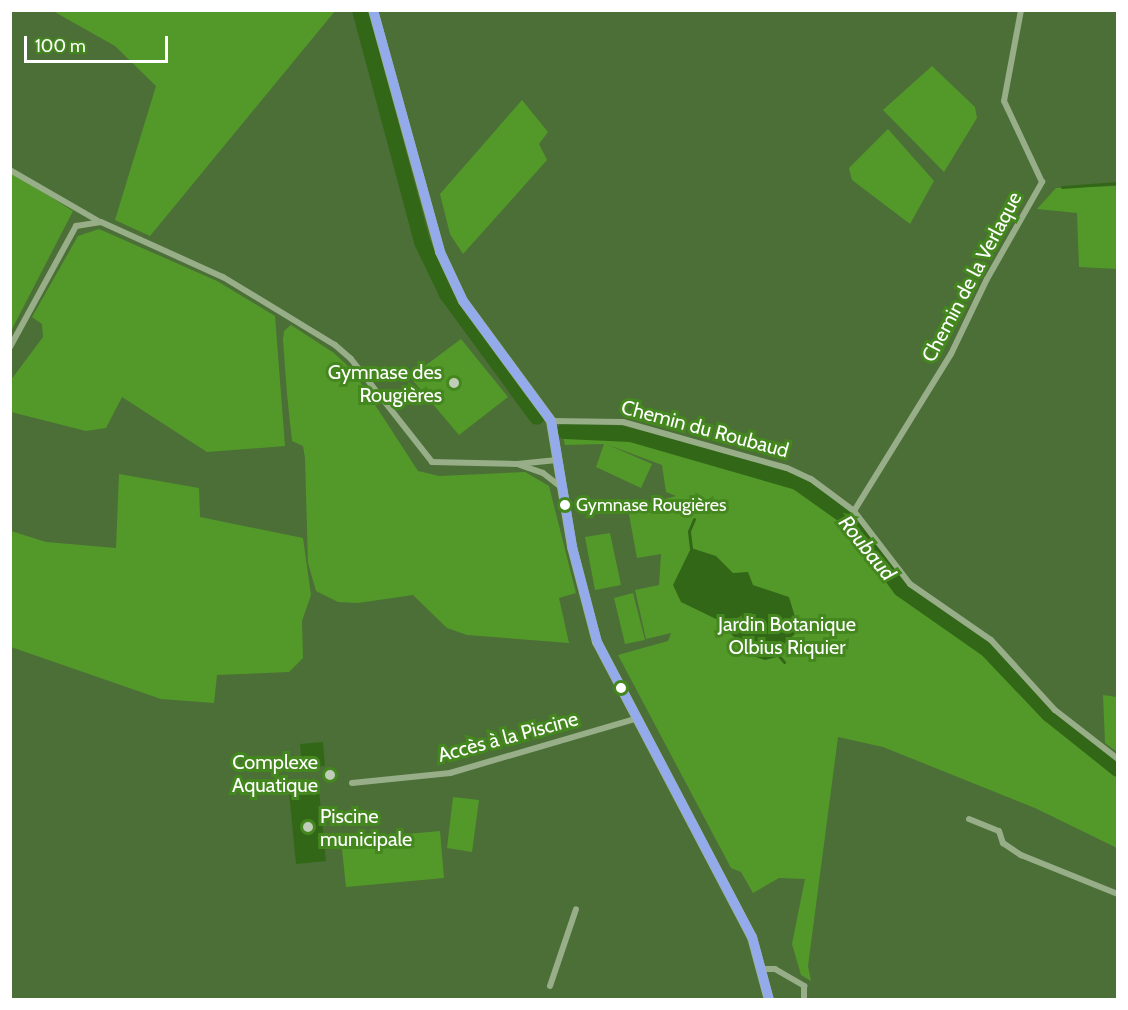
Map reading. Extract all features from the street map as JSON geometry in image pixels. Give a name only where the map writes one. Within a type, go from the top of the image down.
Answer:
[{"type":"street","points":[[373,10],[448,268],[463,301],[551,421],[561,487],[588,612],[605,661],[752,937],[763,969],[769,999]]},
{"type":"street","name":"Chemin de la Verlaque","points":[[854,511],[951,354],[987,279],[1042,182],[1004,101],[1021,10]]},
{"type":"street","points":[[10,170],[101,222],[223,277],[335,345],[351,359],[432,462],[558,464]]},
{"type":"street","points":[[10,347],[76,226],[101,222]]},
{"type":"street","name":"Chemin du Roubaud","points":[[551,421],[623,422],[787,468],[811,479],[854,511],[910,584],[991,640],[1055,710],[1118,759]]},
{"type":"street","points":[[517,464],[543,473],[561,487]]},
{"type":"street","points":[[543,473],[558,464]]},
{"type":"street","name":"Accès à la Piscine","points":[[352,783],[450,773],[635,719]]},
{"type":"street","points":[[969,819],[999,831],[1003,843],[1021,855],[1118,894]]},
{"type":"street","points":[[550,986],[576,909]]},
{"type":"street","points":[[763,969],[775,969],[804,986],[804,999]]},
{"type":"green space","points":[[53,11],[335,11],[150,236],[115,220],[156,86],[115,46]]},
{"type":"green space","points":[[932,66],[975,107],[977,118],[944,172],[883,110]]},
{"type":"green space","points":[[522,100],[548,132],[539,144],[547,160],[463,254],[450,234],[440,194]]},
{"type":"green space","points":[[888,129],[934,181],[910,224],[852,180],[849,168]]},
{"type":"green space","points":[[11,172],[73,211],[11,331]]},
{"type":"green space","points":[[1117,186],[1117,269],[1079,267],[1077,213],[1037,209],[1056,188]]},
{"type":"green space","points":[[99,229],[217,281],[275,316],[285,446],[207,452],[122,397],[106,428],[86,431],[11,412],[11,380],[43,337],[42,324],[32,317],[78,236]]},
{"type":"green space","points":[[291,325],[334,353],[353,371],[418,471],[439,476],[525,472],[549,486],[576,593],[559,598],[569,643],[467,635],[447,628],[413,595],[358,603],[338,602],[316,591],[308,563],[305,458],[303,446],[292,441],[287,394],[283,340],[284,331]]},
{"type":"green space","name":"Gymnase des Rougières","points":[[461,339],[508,397],[459,435],[410,377]]},
{"type":"green space","name":"Jardin Botanique Olbius Riquier","points":[[563,436],[625,439],[787,484],[843,523],[908,603],[983,653],[1045,720],[1117,777],[1117,848],[1035,808],[883,747],[838,737],[808,966],[811,981],[801,975],[792,944],[805,879],[779,878],[753,893],[741,872],[731,868],[618,655],[668,641],[671,633],[646,639],[635,590],[659,585],[661,554],[637,558],[628,509],[676,496],[666,492],[662,465],[606,444],[652,464],[641,488],[596,467],[604,444],[565,445]]},
{"type":"green space","points":[[119,474],[199,488],[200,517],[303,538],[311,595],[302,621],[303,658],[289,672],[217,675],[214,703],[161,699],[11,647],[11,531],[46,542],[116,548]]},
{"type":"green space","points":[[610,533],[621,585],[595,590],[585,537]]},
{"type":"green space","points":[[633,593],[645,640],[625,644],[614,598]]},
{"type":"green space","points":[[1103,695],[1117,697],[1117,752],[1105,743]]},
{"type":"green space","points":[[453,797],[479,800],[472,852],[447,848]]},
{"type":"green space","points":[[440,831],[444,878],[346,887],[341,840]]},
{"type":"shaded area","points":[[691,548],[716,556],[733,573],[748,572],[753,585],[789,597],[799,630],[778,650],[777,657],[765,660],[753,656],[716,619],[681,602],[673,585]]},
{"type":"shaded area","points":[[323,742],[325,766],[302,767],[300,744]]},
{"type":"shaded area","name":"Piscine municipale","points":[[319,790],[326,861],[296,864],[289,792]]},
{"type":"waterway","points":[[360,10],[422,242],[447,294],[537,417]]},
{"type":"waterway","points":[[1062,187],[1118,183]]},
{"type":"waterway","name":"Roubaud","points":[[565,431],[631,434],[797,482],[849,519],[901,589],[987,649],[1049,714],[1118,769]]},
{"type":"waterway","points":[[691,548],[689,531],[694,519]]},
{"type":"waterway","points":[[779,656],[784,662]]},
{"type":"transit line","points":[[373,10],[440,252],[463,301],[551,421],[572,547],[597,642],[752,937],[769,1000]]},
{"type":"place","name":"Gymnase des Rougières","points":[[454,383]]},
{"type":"place","name":"Gymnase Rougières","points":[[565,505]]},
{"type":"place","name":"Complexe Aquatique","points":[[330,775]]},
{"type":"place","name":"Piscine municipale","points":[[308,827]]}]
